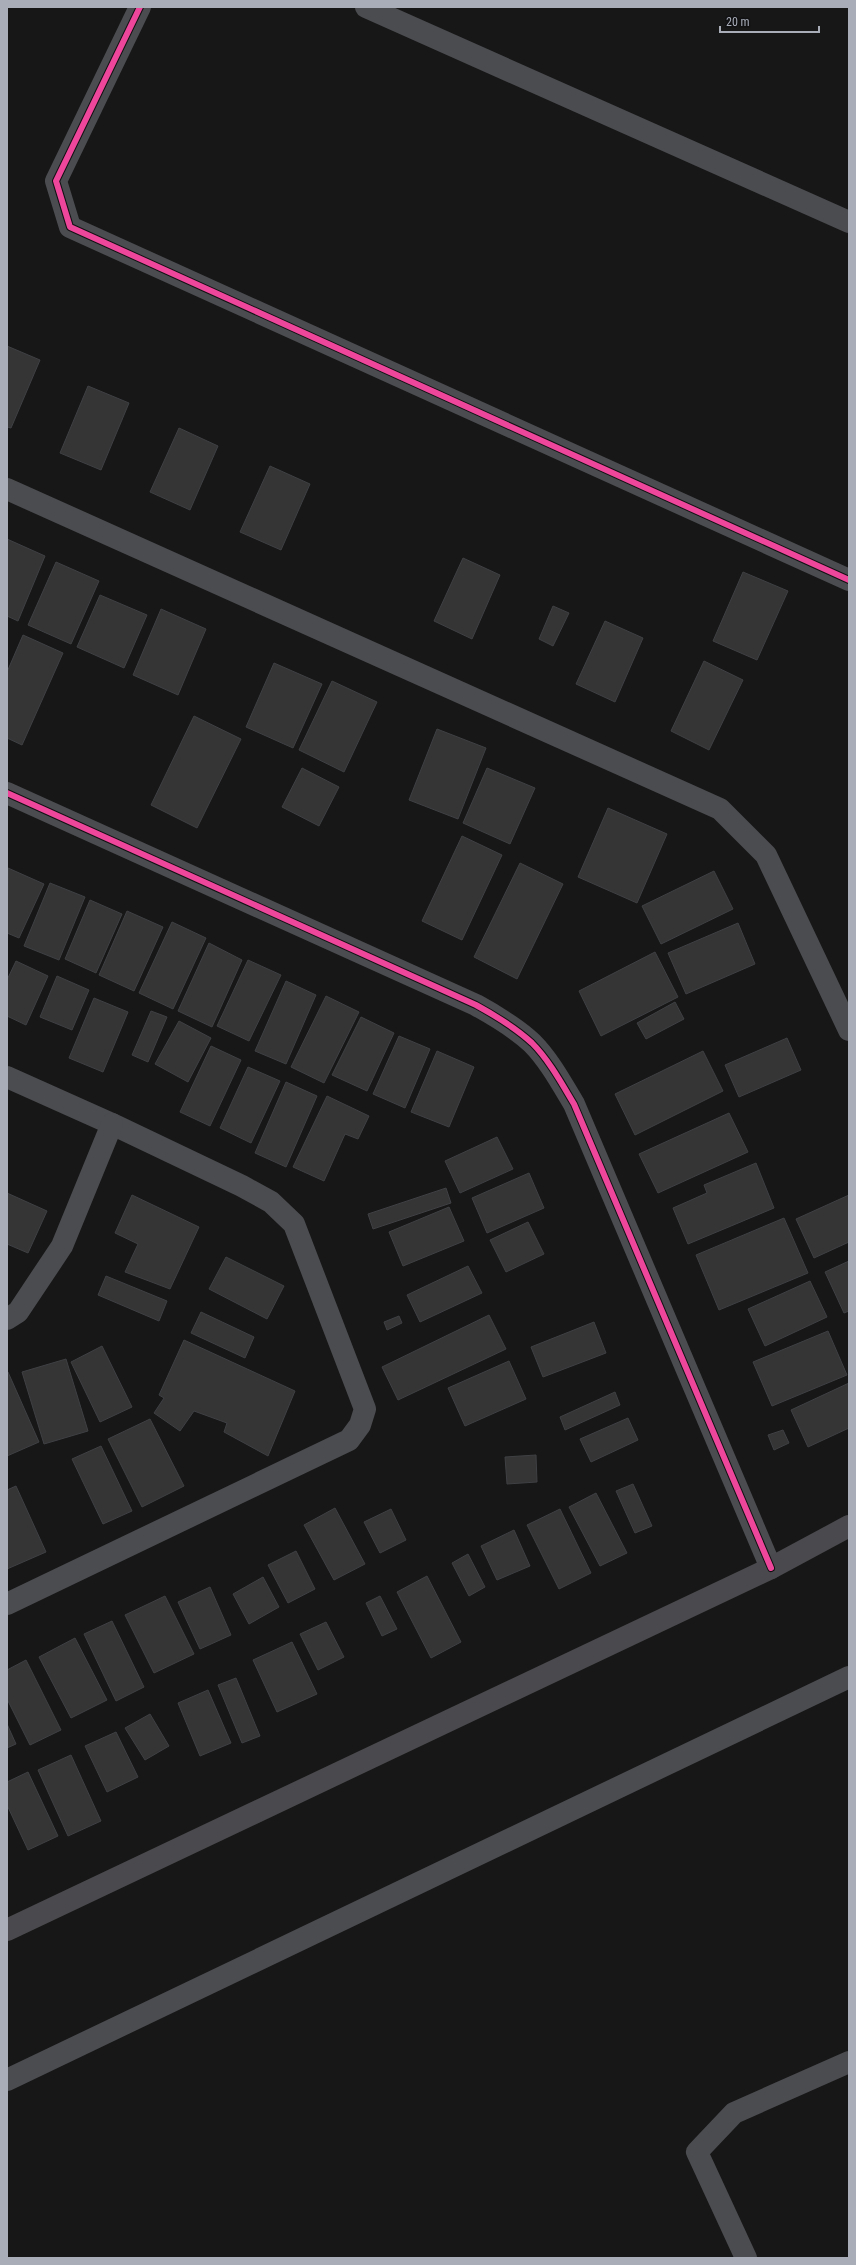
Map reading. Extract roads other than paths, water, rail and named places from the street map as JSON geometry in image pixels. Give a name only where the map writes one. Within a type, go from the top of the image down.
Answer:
[{"type":"street","points":[[140,7],[56,181],[70,227],[849,580]]},
{"type":"street","points":[[366,7],[849,222]]},
{"type":"street","points":[[7,489],[720,809],[766,855],[849,1030]]},
{"type":"street","points":[[7,793],[476,1005],[505,1022],[533,1044],[554,1071],[574,1104],[771,1568]]},
{"type":"street","points":[[7,1077],[112,1124],[271,1202],[294,1224],[365,1408],[360,1425],[349,1440],[7,1604]]},
{"type":"street","points":[[7,1318],[18,1312],[62,1246],[112,1124]]},
{"type":"street","points":[[7,1930],[771,1568],[849,1526]]},
{"type":"street","points":[[7,2080],[849,1677]]},
{"type":"street","points":[[746,2258],[697,2152],[734,2113],[849,2062]]}]
